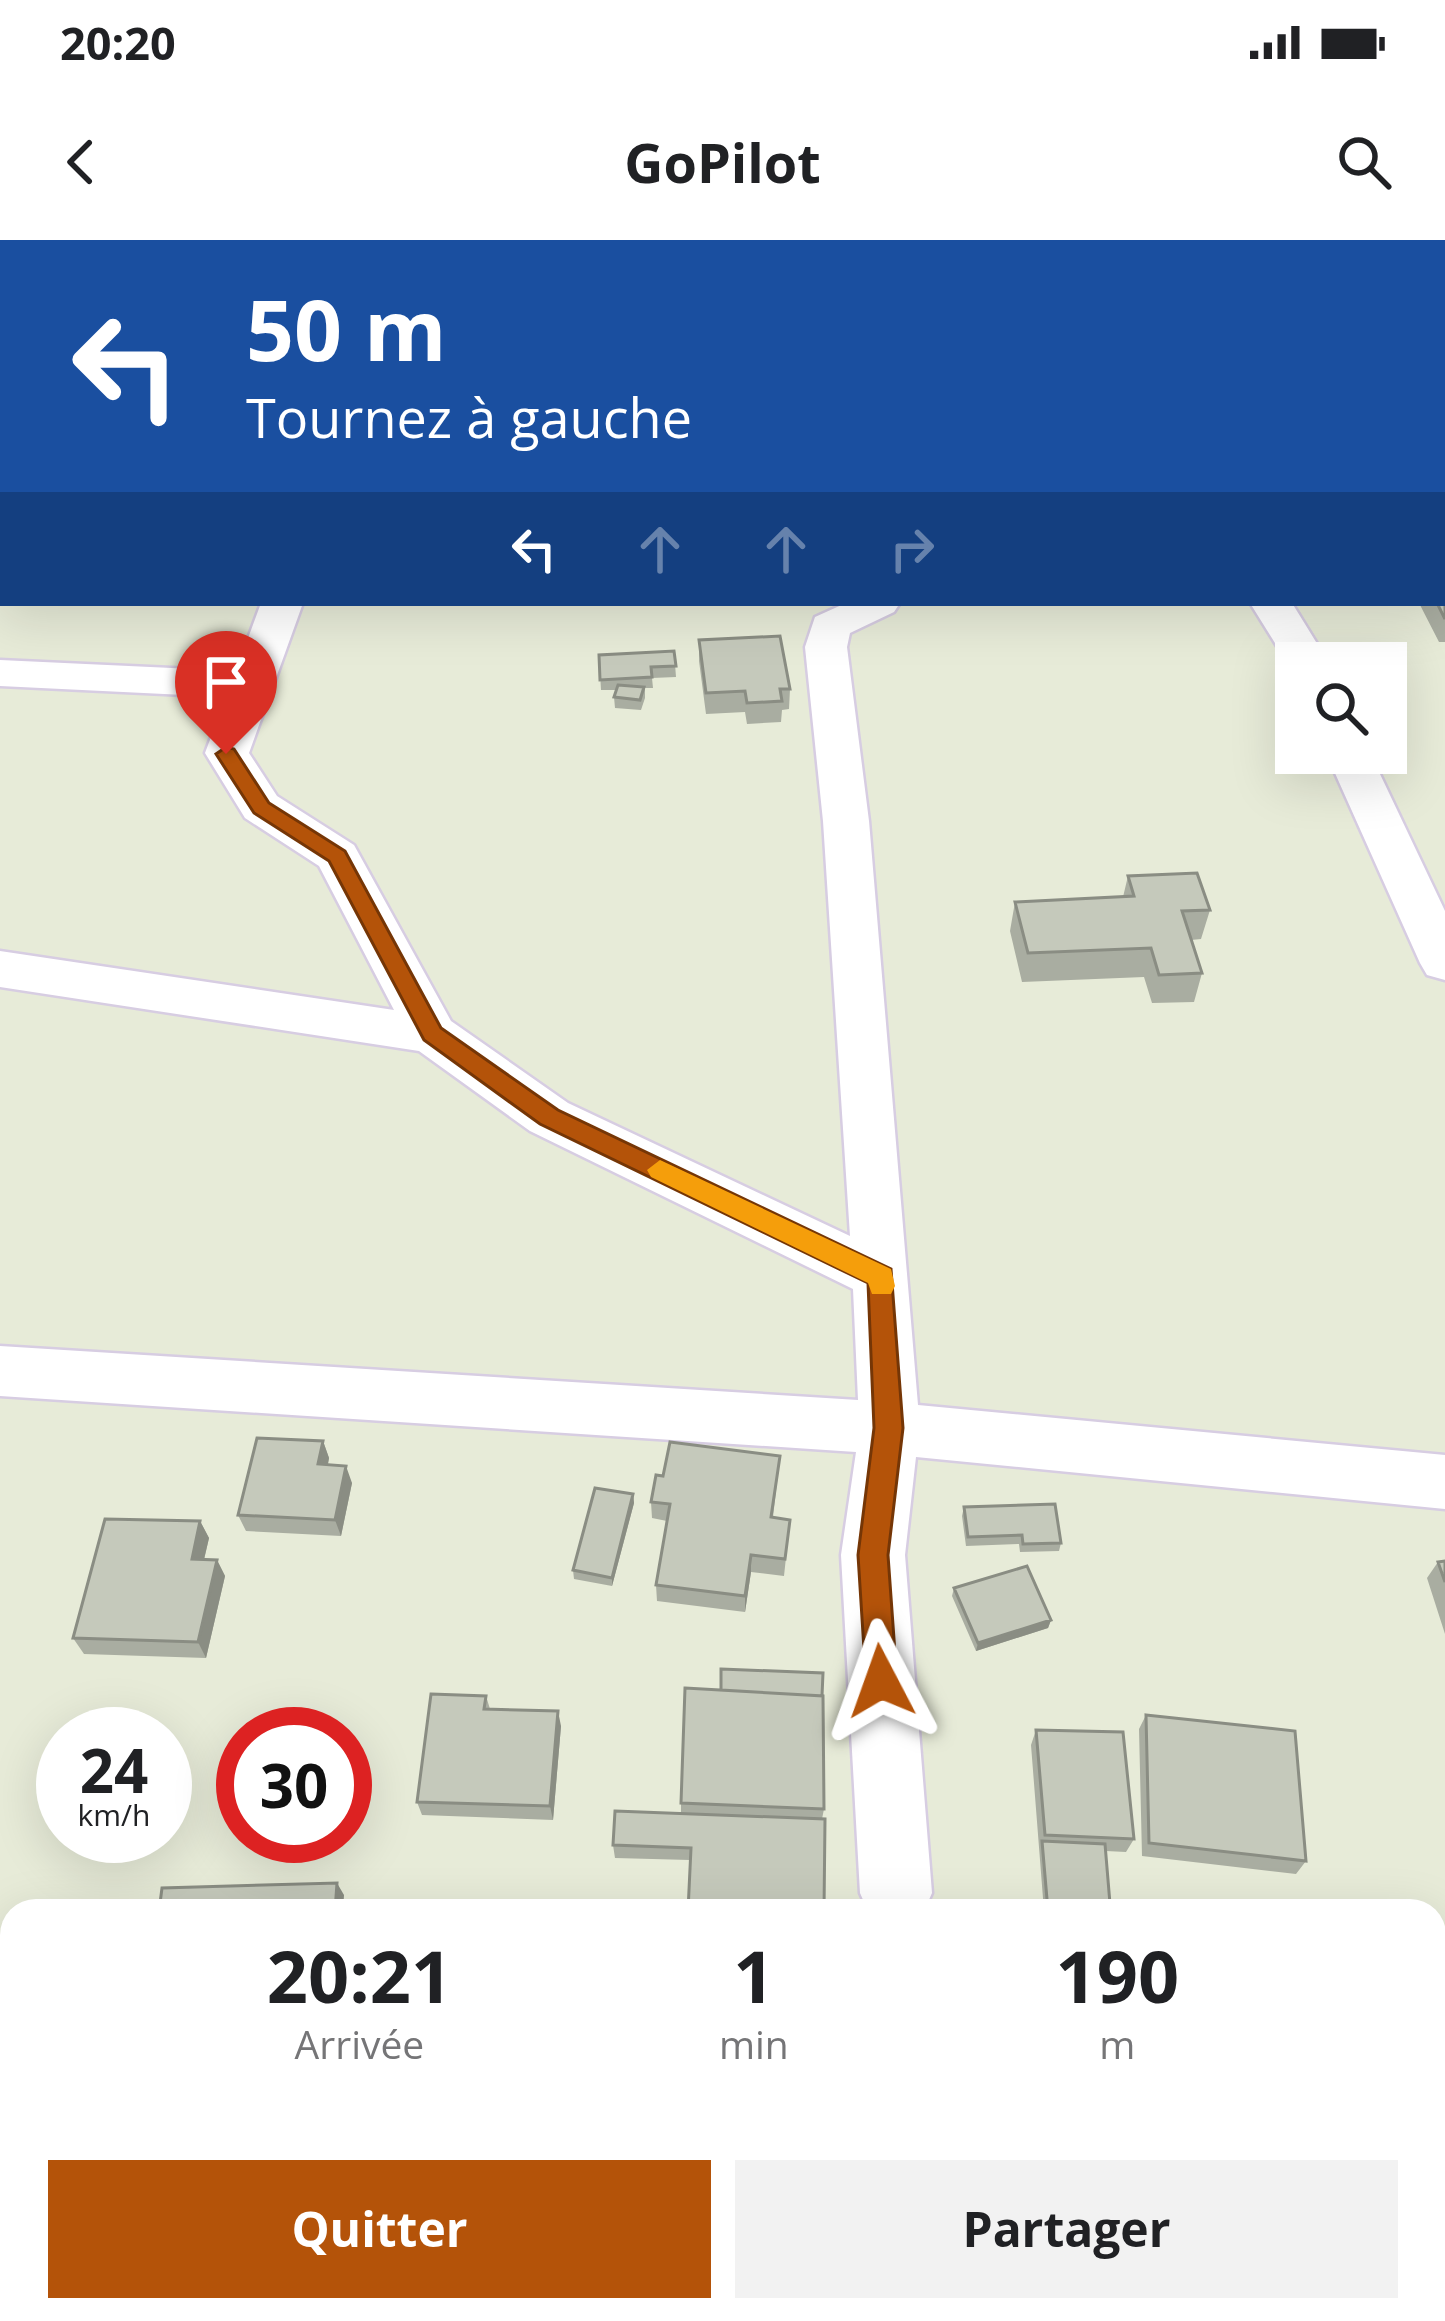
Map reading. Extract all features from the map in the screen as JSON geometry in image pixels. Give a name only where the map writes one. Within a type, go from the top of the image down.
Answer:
[{"type":"street","points":[[281,606],[226,754],[261,808],[338,856],[432,1034]]},
{"type":"street","points":[[865,606],[829,614],[826,669],[846,821],[881,1277],[889,1428],[873,1555],[896,1893]]},
{"type":"street","points":[[1272,606],[1295,642]]},
{"type":"street","points":[[0,674],[252,685]]},
{"type":"street","points":[[1358,774],[1445,963]]},
{"type":"street","points":[[0,969],[432,1034],[549,1117],[881,1277]]},
{"type":"street","points":[[0,1371],[889,1428],[1445,1482]]},
{"type":"building","points":[[780,636],[790,689],[780,689],[782,701],[747,703],[745,691],[706,693],[699,640]]},
{"type":"building","points":[[674,651],[676,666],[651,667],[652,677],[600,680],[599,655]]},
{"type":"building","points":[[618,685],[644,687],[640,700],[614,697]]},
{"type":"building","points":[[1197,873],[1210,910],[1182,911],[1202,973],[1159,975],[1151,948],[1028,953],[1015,902],[1134,896],[1128,876]]},
{"type":"building","points":[[257,1438],[323,1441],[318,1464],[346,1466],[335,1520],[238,1515]]},
{"type":"building","points":[[670,1442],[780,1456],[771,1517],[790,1520],[785,1559],[751,1555],[745,1596],[656,1585],[670,1504],[651,1502]]},
{"type":"building","points":[[595,1488],[633,1494],[612,1578],[573,1570]]},
{"type":"building","points":[[1055,1504],[1061,1543],[1023,1544],[1022,1535],[968,1537],[964,1507]]},
{"type":"building","points":[[105,1519],[200,1521],[192,1559],[217,1560],[198,1642],[73,1638]]},
{"type":"building","points":[[1027,1566],[1051,1620],[978,1643],[954,1588]]},
{"type":"building","points":[[721,1669],[823,1673],[822,1696],[721,1690]]},
{"type":"building","points":[[685,1688],[823,1696],[824,1809],[681,1803]]},
{"type":"building","points":[[431,1694],[486,1696],[484,1709],[558,1711],[550,1806],[417,1802]]},
{"type":"building","points":[[1146,1715],[1295,1731],[1306,1861],[1149,1843]]},
{"type":"building","points":[[1036,1730],[1123,1732],[1134,1839],[1045,1835]]},
{"type":"building","points":[[615,1811],[825,1819],[824,1899],[689,1899],[691,1848],[613,1845]]},
{"type":"building","points":[[1042,1841],[1105,1844],[1110,1899],[1047,1899]]},
{"type":"building","points":[[337,1883],[336,1899],[161,1899],[162,1888]]},
{"type":"slow traffic","points":[[660,1170],[881,1277],[882,1286]]},
{"type":"route","points":[[226,754],[261,808],[338,856],[432,1034],[549,1117],[881,1277],[889,1428],[873,1555],[881,1681]]}]
